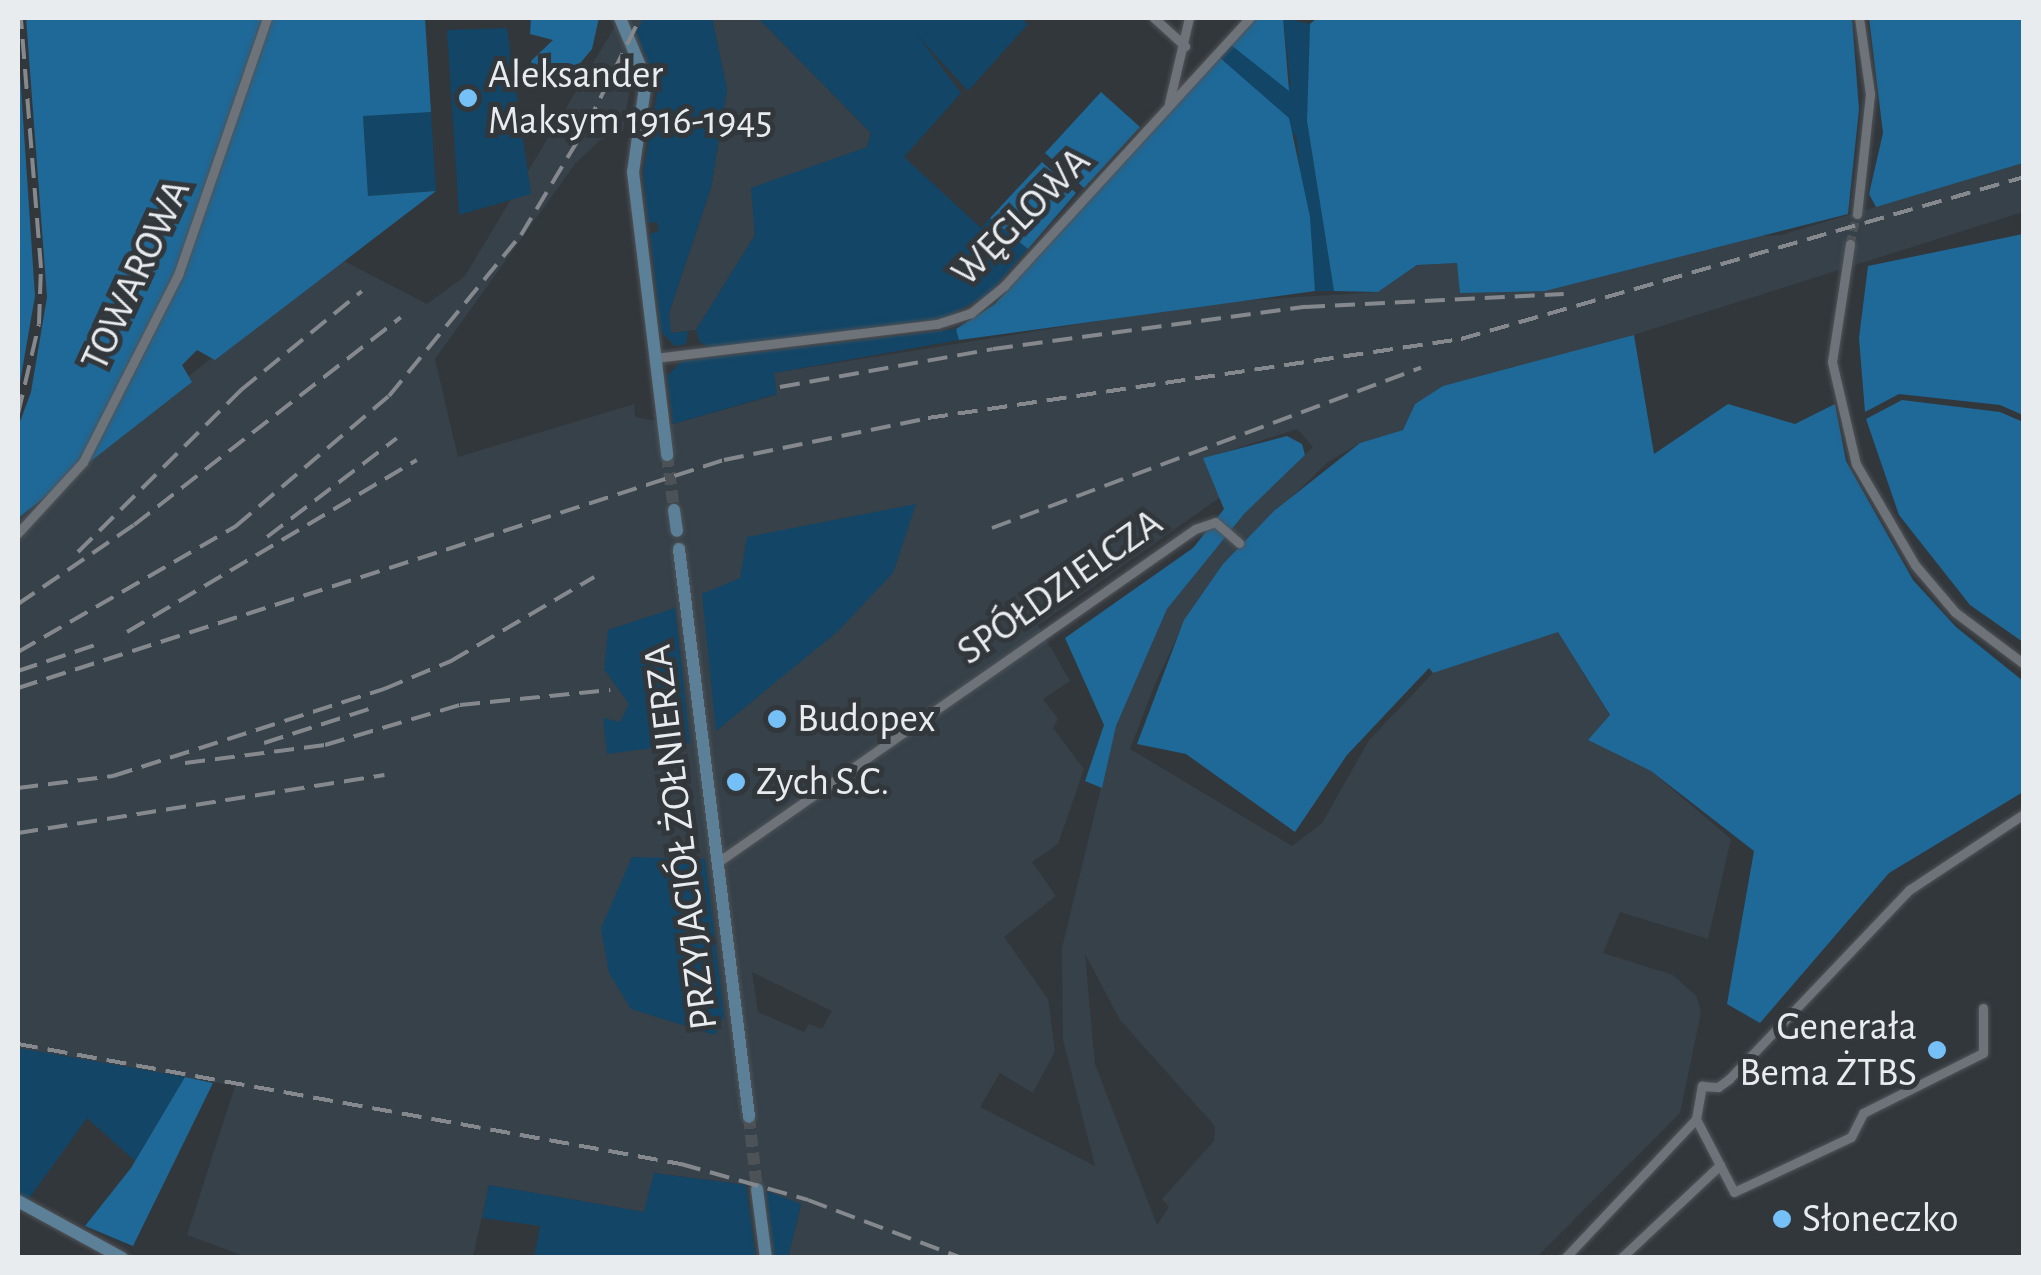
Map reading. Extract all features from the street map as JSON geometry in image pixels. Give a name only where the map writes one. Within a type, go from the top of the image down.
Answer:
[{"type":"main road","points":[[620,18],[646,80],[633,172],[667,455]]},
{"type":"main road","points":[[674,510],[677,531]]},
{"type":"main road","name":"PRZYJACIÓŁ ŻOŁNIERZA","points":[[679,549],[749,1116]]},
{"type":"main road","points":[[758,1189],[766,1258]]},
{"type":"main road","points":[[18,1201],[122,1258]]},
{"type":"street","name":"TOWAROWA","points":[[18,533],[83,462],[178,276],[267,18]]},
{"type":"street","points":[[1154,18],[1185,46]]},
{"type":"street","points":[[1168,105],[1189,18]]},
{"type":"street","name":"WĘGLOWA","points":[[655,358],[959,318],[1004,286],[1250,18]]},
{"type":"street","points":[[1857,214],[1870,94],[1858,18]]},
{"type":"street","points":[[1850,244],[1832,362],[1856,464],[1914,565],[1955,612],[2024,664]]},
{"type":"street","name":"SPÓŁDZIELCZA","points":[[718,862],[1195,529],[1215,522],[1239,543]]},
{"type":"street","points":[[1565,1258],[1696,1119],[1702,1086],[1718,1087],[1728,1079],[1910,890],[2024,814]]},
{"type":"street","points":[[1696,1119],[1734,1192],[1851,1138],[1864,1112],[1983,1054],[1983,1008]]},
{"type":"street","points":[[1620,1258],[1720,1165]]},
{"type":"shaded area","points":[[26,18],[425,18],[431,112],[363,116],[368,196],[436,191],[215,360],[197,350],[182,365],[192,382],[18,518],[18,427],[31,392],[47,297]]},
{"type":"shaded area","points":[[531,18],[599,18],[592,49],[562,85],[534,71],[531,61],[553,40],[530,34]]},
{"type":"shaded area","points":[[620,18],[656,18],[632,73],[623,131],[600,140],[575,164],[435,359],[458,457],[634,404],[635,417],[673,424],[776,395],[773,373],[1219,302],[1378,292],[1418,265],[1457,263],[1461,293],[1598,277],[1749,236],[1781,235],[2023,163],[2023,212],[1415,404],[1403,430],[1360,443],[1328,462],[1223,564],[1185,620],[1155,684],[1130,749],[1292,846],[1322,823],[1369,740],[1433,673],[1558,631],[1610,716],[1588,740],[1651,771],[1731,839],[1708,939],[1620,912],[1603,953],[1673,975],[1697,997],[1701,1013],[1680,1113],[1537,1257],[788,1257],[801,1205],[746,1185],[655,1173],[644,1212],[489,1185],[473,1257],[247,1257],[187,1235],[235,1086],[18,1048],[18,508],[340,259],[427,304],[465,276]],"holes":[[[1297,429],[1313,447],[1244,514],[1167,609],[1116,726],[1062,948],[1063,1040],[1095,1166],[980,1107],[1000,1073],[1033,1093],[1055,1051],[1048,999],[1004,937],[1056,896],[1032,862],[1058,844],[1084,769],[1053,728],[1058,719],[1043,699],[1070,681],[1038,625],[1222,496],[1204,459]],[[1085,954],[1120,1020],[1215,1126],[1214,1141],[1162,1199],[1169,1207],[1157,1225],[1095,1064]],[[752,972],[832,1011],[822,1029],[809,1024],[804,1032],[758,1012]]]},
{"type":"shaded area","points":[[644,18],[712,18],[727,89],[711,188],[669,313],[671,333],[688,331],[686,344],[675,346],[661,332],[650,234],[659,231],[657,222],[648,223],[643,173],[658,88],[636,32]]},
{"type":"shaded area","points":[[712,18],[758,18],[871,133],[867,147],[752,189],[755,235],[696,330],[670,333],[669,313],[711,188],[727,89]]},
{"type":"shaded area","points":[[758,18],[1020,18],[1028,24],[968,91],[918,36],[961,93],[904,157],[981,228],[990,218],[1028,249],[988,295],[944,318],[709,348],[700,342],[696,330],[755,235],[751,188],[867,147],[871,133]]},
{"type":"shaded area","points":[[1255,18],[1283,18],[1289,91],[1231,45]]},
{"type":"shaded area","points":[[1283,18],[1310,24],[1307,121],[1334,291],[1315,291],[1296,136],[1219,57],[1231,45],[1291,86]]},
{"type":"shaded area","points":[[1317,18],[1852,18],[1859,109],[1848,214],[1545,291],[1460,293],[1457,263],[1417,265],[1378,292],[1334,291],[1307,121],[1310,24]]},
{"type":"shaded area","points":[[1869,18],[2023,18],[2023,163],[1876,207],[1869,194],[1883,133]]},
{"type":"shaded area","points":[[507,28],[531,194],[459,215],[447,30]]},
{"type":"shaded area","points":[[18,44],[35,296],[18,394]]},
{"type":"shaded area","points":[[1219,57],[1289,118],[1310,217],[1315,291],[959,340],[956,329],[995,304]]},
{"type":"shaded area","points":[[1101,92],[1140,127],[1084,188],[1045,153]]},
{"type":"shaded area","points":[[431,112],[436,191],[368,196],[363,115]]},
{"type":"shaded area","points":[[1042,162],[1076,193],[1028,249],[990,218]]},
{"type":"shaded area","points":[[2023,234],[2023,415],[2000,405],[1899,394],[1865,412],[1859,338],[1868,266]]},
{"type":"shaded area","points":[[956,329],[959,340],[774,373],[777,394],[673,424],[667,376],[682,361]]},
{"type":"shaded area","points":[[1634,335],[1654,454],[1728,404],[1795,424],[1835,404],[1846,461],[1913,580],[1956,627],[2023,681],[2023,792],[1889,873],[1760,1023],[1727,1004],[1754,851],[1651,771],[1588,740],[1610,715],[1558,632],[1433,673],[1429,668],[1347,755],[1295,832],[1186,754],[1137,744],[1184,620],[1223,564],[1274,511],[1360,443],[1403,430],[1415,404],[1443,386]]},
{"type":"shaded area","points":[[1902,400],[2000,412],[2023,422],[2023,642],[1970,605],[1899,515],[1866,419]]},
{"type":"shaded area","points":[[1287,436],[1302,444],[1305,455],[1244,514],[1167,609],[1116,726],[1102,788],[1085,781],[1104,725],[1065,638],[1193,548],[1224,509],[1203,458]]},
{"type":"shaded area","points":[[916,504],[893,573],[837,632],[716,731],[702,594],[740,578],[747,537]]},
{"type":"shaded area","points":[[675,608],[690,743],[607,754],[603,718],[620,722],[629,704],[604,669],[608,630]]},
{"type":"shaded area","points":[[632,857],[705,859],[724,1015],[715,1035],[631,1009],[609,973],[601,928]]},
{"type":"shaded area","points":[[18,1048],[185,1077],[135,1161],[87,1118],[28,1200],[18,1193]]},
{"type":"shaded area","points":[[185,1077],[213,1083],[133,1246],[85,1226],[131,1168]]},
{"type":"shaded area","points":[[654,1173],[746,1185],[756,1257],[534,1257],[540,1226],[482,1218],[489,1185],[644,1212]]},
{"type":"shaded area","points":[[766,1191],[801,1204],[788,1257],[774,1257]]},
{"type":"tunnel","points":[[1850,244],[1857,214]]},
{"type":"tunnel","points":[[667,455],[674,510]]},
{"type":"tunnel","points":[[749,1117],[757,1189]]},
{"type":"railway","points":[[18,414],[39,324],[41,268],[21,18]]},
{"type":"railway","points":[[18,652],[236,526],[389,396],[521,235],[587,125],[640,18]]},
{"type":"railway","points":[[18,688],[724,460],[928,418],[1461,339],[2024,177]]},
{"type":"railway","points":[[78,552],[241,390],[362,291]]},
{"type":"railway","points":[[780,387],[993,349],[1305,307],[1564,294]]},
{"type":"railway","points":[[18,604],[134,525],[401,317]]},
{"type":"railway","points":[[992,528],[1421,368]]},
{"type":"railway","points":[[267,537],[397,438]]},
{"type":"railway","points":[[127,632],[417,460]]},
{"type":"railway","points":[[18,788],[113,776],[384,689],[451,661],[594,577]]},
{"type":"railway","points":[[18,671],[101,643]]},
{"type":"railway","points":[[185,763],[325,745],[460,705],[610,690]]},
{"type":"railway","points":[[264,743],[369,709]]},
{"type":"railway","points":[[18,833],[384,775]]},
{"type":"railway","points":[[18,1044],[681,1164],[808,1200],[962,1258]]},
{"type":"place","name":"Aleksander Maksym 1916-1945","points":[[468,98]]},
{"type":"place","name":"Budopex","points":[[777,719]]},
{"type":"place","name":"Zych S.C.","points":[[736,782]]},
{"type":"place","name":"Generała Bema ŻTBS","points":[[1937,1050]]},
{"type":"place","name":"Słoneczko","points":[[1782,1219]]}]
